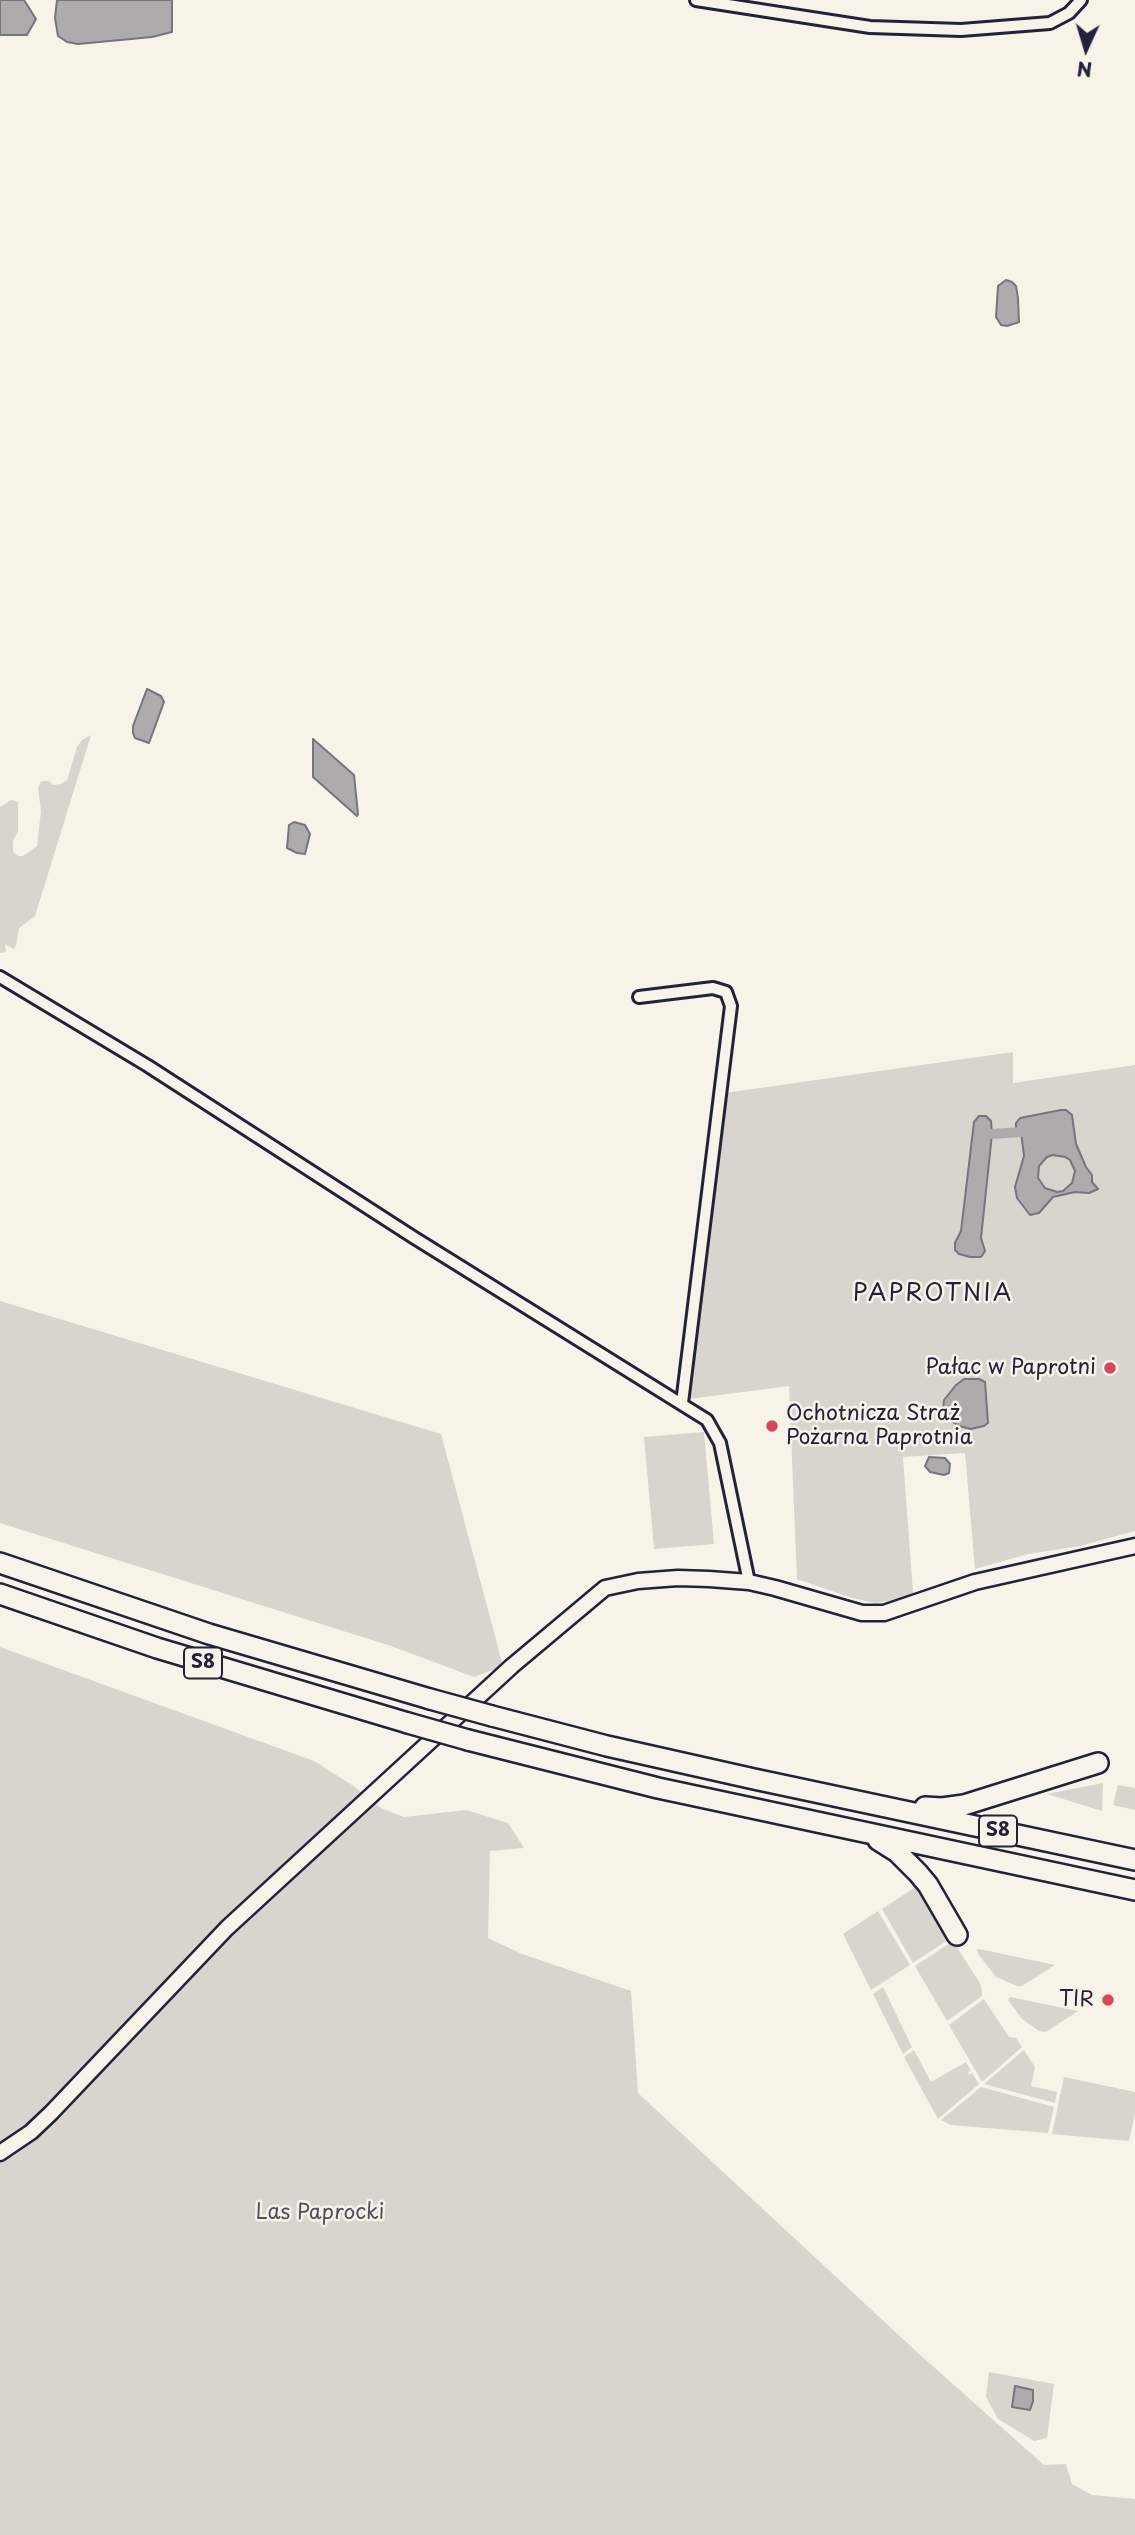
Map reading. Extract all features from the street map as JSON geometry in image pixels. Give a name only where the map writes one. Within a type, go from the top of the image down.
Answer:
[{"type":"highway","name":"S8","points":[[0,1563],[195,1630],[492,1716],[682,1763],[1135,1860]]},
{"type":"highway","name":"S8","points":[[0,1594],[180,1656],[468,1740],[658,1788],[1135,1890]]},
{"type":"highway","points":[[861,1802],[942,1808],[964,1805],[1098,1763]]},
{"type":"highway","points":[[865,1833],[897,1852],[918,1873],[928,1885],[957,1936]]},
{"type":"street","points":[[696,0],[870,27],[961,30],[1050,23],[1069,13],[1080,0]]},
{"type":"street","points":[[0,977],[148,1066],[413,1237],[707,1420],[720,1443],[749,1582]]},
{"type":"street","points":[[639,997],[713,988],[726,992],[730,1006],[682,1403]]},
{"type":"street","points":[[0,2153],[31,2132],[51,2113],[227,1928],[512,1666],[597,1594],[615,1584],[678,1578],[749,1582],[850,1610],[884,1613],[975,1582],[1135,1546]]},
{"type":"green space","points":[[91,735],[35,916],[19,928],[16,946],[13,949],[5,944],[6,952],[0,953],[0,807],[11,800],[18,802],[18,832],[13,840],[13,852],[23,856],[37,846],[41,811],[38,788],[41,781],[49,781],[53,785],[67,780],[77,747]]},
{"type":"green space","points":[[1013,1052],[1013,1083],[1135,1065],[1135,1531],[1080,1546],[1028,1554],[975,1569],[965,1453],[903,1457],[913,1593],[896,1600],[876,1603],[852,1598],[797,1579],[789,1386],[689,1399],[725,1093]]},
{"type":"green space","points":[[0,1301],[441,1434],[503,1666],[474,1677],[391,1646],[0,1523]]},
{"type":"green space","points":[[704,1432],[714,1544],[654,1549],[644,1437]]},
{"type":"green space","name":"Las Paprocki","points":[[0,1647],[314,1761],[352,1785],[381,1808],[404,1817],[466,1810],[508,1823],[524,1848],[490,1851],[488,1938],[522,1954],[631,1991],[638,2093],[918,2353],[1044,2465],[1066,2464],[1072,2484],[1092,2495],[1135,2499],[1135,2535],[0,2535]]},
{"type":"green space","points":[[1103,1783],[1102,1811],[1047,1794]]},
{"type":"green space","points":[[1118,1785],[1135,1788],[1135,1810],[1113,1805]]},
{"type":"green space","points":[[917,1886],[951,1938],[913,1963],[882,1909]]},
{"type":"green space","points":[[878,1911],[910,1965],[871,1990],[843,1934]]},
{"type":"green space","points":[[953,1941],[981,1985],[982,1996],[947,2021],[915,1966]]},
{"type":"green space","points":[[979,1949],[1055,1965],[1022,1986],[1017,1986],[996,1977],[979,1955]]},
{"type":"green space","points":[[883,1987],[912,2047],[903,2054],[873,1994]]},
{"type":"green space","points":[[1010,1997],[1078,2011],[1046,2032],[1039,2031],[1022,2019],[1008,2000]]},
{"type":"green space","points":[[984,1999],[1009,2037],[1016,2038],[1022,2047],[982,2082],[949,2025]]},
{"type":"green space","points":[[914,2050],[931,2082],[966,2062],[971,2071],[968,2072],[969,2075],[972,2073],[979,2084],[938,2119],[904,2057]]},
{"type":"green space","points":[[1024,2050],[1035,2067],[1031,2086],[1057,2092],[1055,2103],[984,2084]]},
{"type":"green space","points":[[1064,2077],[1135,2092],[1135,2113],[1129,2141],[1052,2134]]},
{"type":"green space","points":[[981,2087],[1054,2107],[1048,2133],[951,2125],[941,2120]]},
{"type":"green space","points":[[989,2372],[1054,2384],[1047,2438],[1034,2441],[998,2419],[986,2397]]},
{"type":"shaded area","points":[[0,0],[24,0],[36,19],[27,35],[0,35]]},
{"type":"shaded area","points":[[57,0],[172,0],[172,32],[152,37],[78,44],[67,42],[58,36],[55,18]]},
{"type":"shaded area","points":[[1006,280],[1016,286],[1019,322],[1007,326],[1001,325],[996,317],[998,286]]},
{"type":"shaded area","points":[[147,689],[161,696],[164,702],[149,743],[135,738],[133,733],[133,726]]},
{"type":"shaded area","points":[[313,739],[354,775],[357,816],[313,777]]},
{"type":"shaded area","points":[[294,822],[305,825],[310,834],[305,854],[287,848],[289,825]]},
{"type":"shaded area","points":[[1061,1110],[1072,1115],[1076,1144],[1092,1175],[1092,1182],[1098,1189],[1089,1193],[1075,1192],[1053,1197],[1039,1213],[1030,1215],[1017,1198],[1015,1187],[1024,1156],[1021,1132],[1016,1128],[1020,1118]],"holes":[[[1047,1157],[1065,1157],[1070,1160],[1075,1171],[1072,1183],[1063,1191],[1045,1188],[1038,1178],[1039,1166]]]},
{"type":"shaded area","points":[[979,1116],[986,1116],[991,1121],[992,1134],[981,1238],[985,1251],[981,1257],[970,1257],[959,1254],[955,1250],[955,1243],[961,1231],[974,1122]]},
{"type":"shaded area","points":[[964,1379],[979,1379],[985,1382],[988,1423],[984,1426],[971,1429],[959,1426],[948,1419],[943,1409],[944,1400]]},
{"type":"shaded area","points":[[929,1457],[945,1458],[950,1464],[949,1473],[944,1475],[930,1472],[925,1466]]},
{"type":"shaded area","points":[[1015,2386],[1033,2390],[1030,2410],[1012,2407]]},
{"type":"waterway","points":[[992,1134],[1021,1132]]},
{"type":"place","name":"Pałac w Paprotni","points":[[1110,1368]]},
{"type":"place","name":"Ochotnicza Straż Pożarna Paprotnia","points":[[772,1426]]},
{"type":"place","name":"TIR","points":[[1108,2000]]},
{"type":"district","name":"PAPROTNIA","points":[[933,1294]]}]
